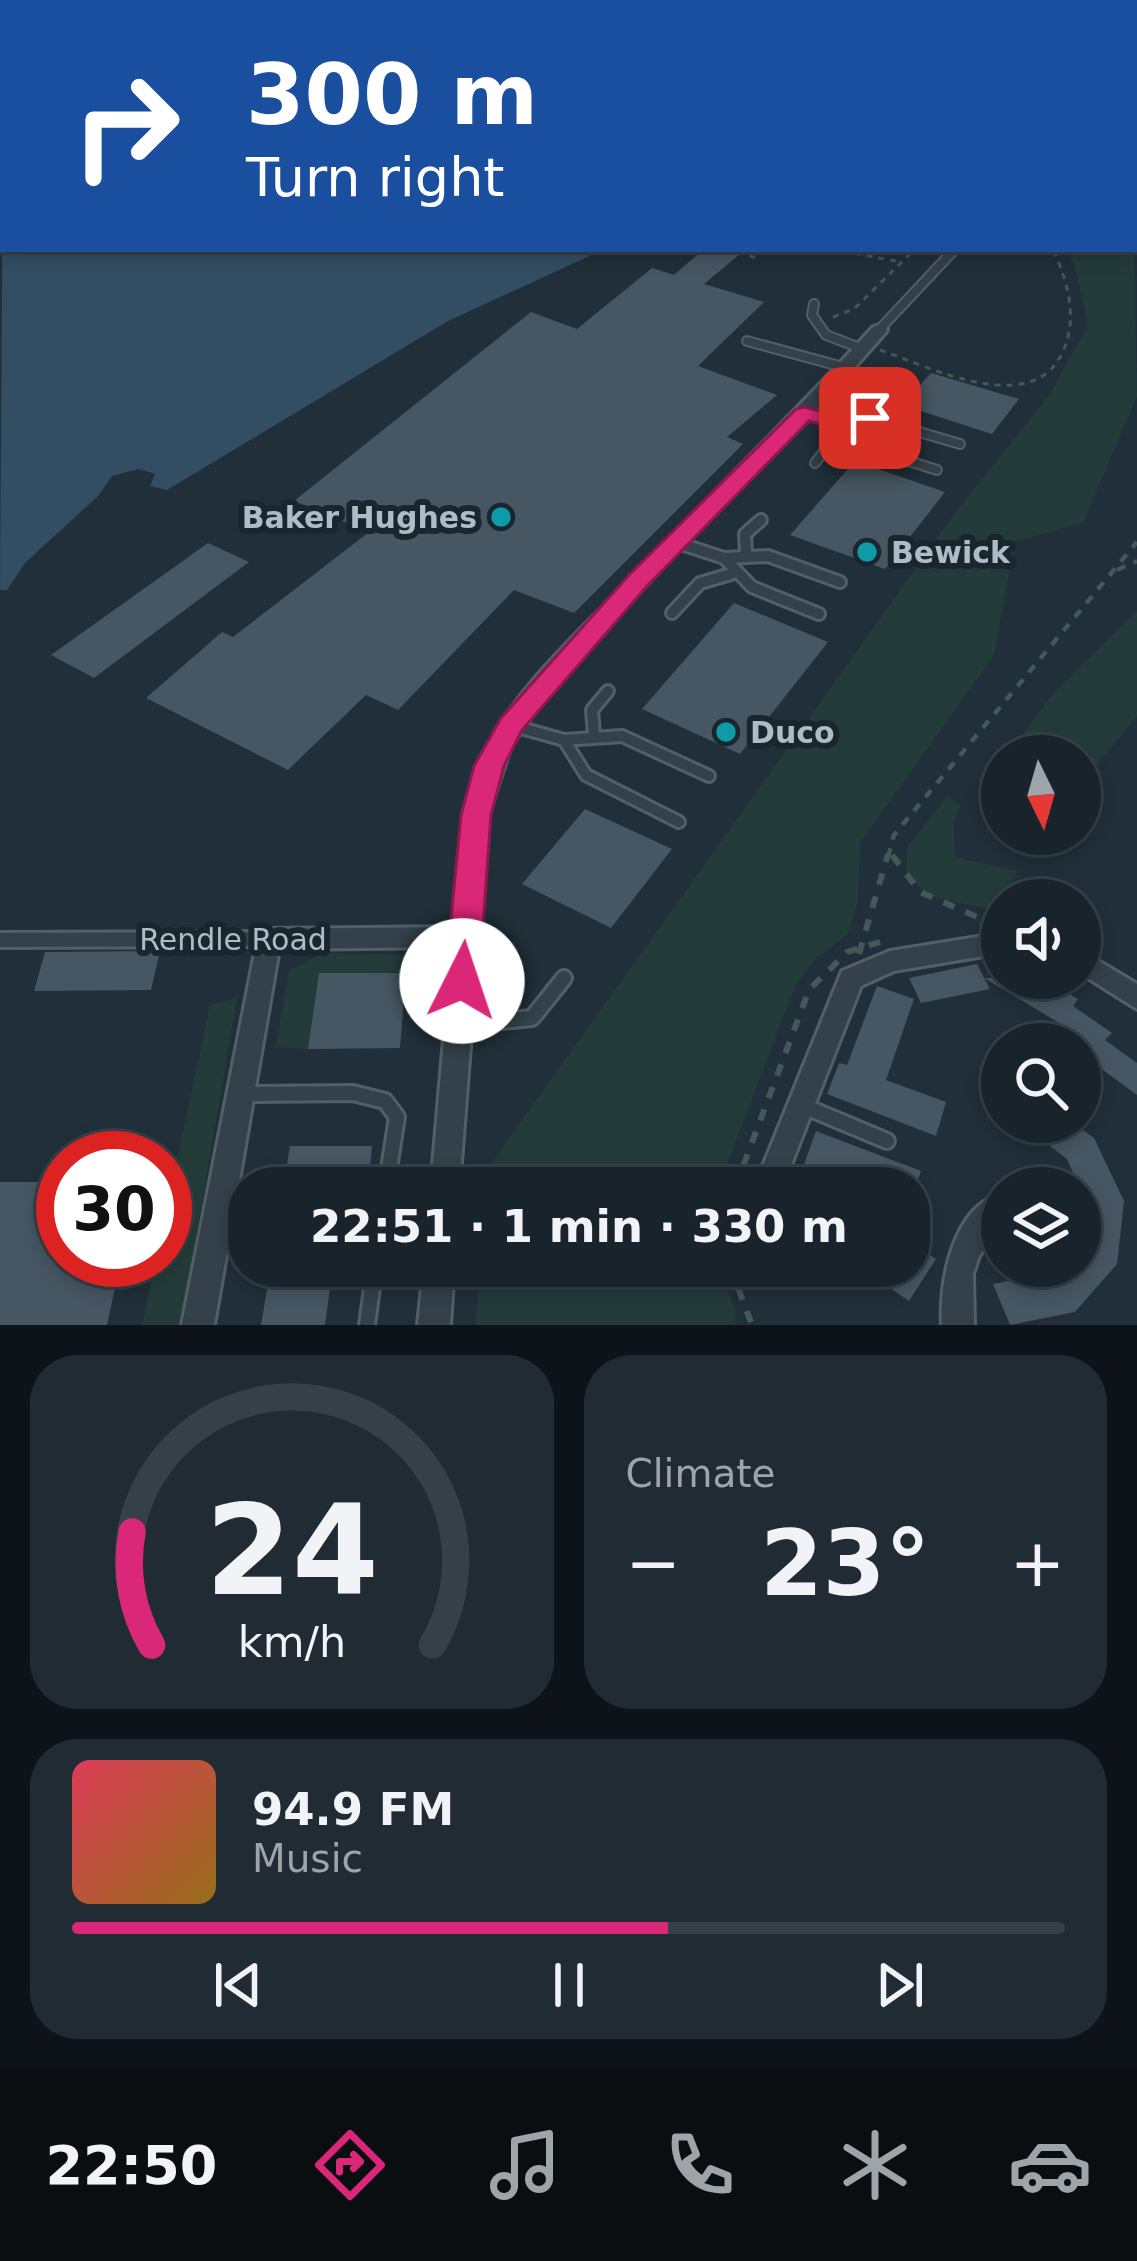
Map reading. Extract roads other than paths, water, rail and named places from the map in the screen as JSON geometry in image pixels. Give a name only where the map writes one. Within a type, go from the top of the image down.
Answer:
[{"type":"street","points":[[463,0],[513,0]]},
{"type":"street","points":[[448,1167],[481,790],[511,725],[548,678],[868,341]]},
{"type":"street","name":"Rendle Road","points":[[268,939],[465,937]]},
{"type":"street","points":[[198,1325],[268,939]]},
{"type":"street","points":[[776,1167],[845,989],[860,971],[890,961],[981,946]]},
{"type":"street","points":[[1101,974],[1137,998]]},
{"type":"street","points":[[958,1325],[956,1270],[981,1224]]},
{"type":"street","points":[[434,1325],[437,1287]]},
{"type":"lane","points":[[814,304],[812,319],[826,335],[868,341],[953,252]]},
{"type":"lane","points":[[748,341],[843,368]]},
{"type":"lane","points":[[870,418],[864,405],[880,387]]},
{"type":"lane","points":[[804,413],[844,423],[870,418],[960,444]]},
{"type":"lane","points":[[844,423],[848,435],[863,446],[938,470]]},
{"type":"lane","points":[[815,463],[830,444],[848,435]]},
{"type":"lane","points":[[746,552],[746,535],[761,520]]},
{"type":"lane","points":[[675,542],[724,558],[746,552],[840,582]]},
{"type":"lane","points":[[724,558],[730,574]]},
{"type":"lane","points":[[672,613],[700,584],[730,574],[819,614]]},
{"type":"lane","points":[[594,735],[592,710],[608,691]]},
{"type":"lane","points":[[511,725],[564,740],[622,736],[709,776]]},
{"type":"lane","points":[[564,740],[586,775],[679,822]]},
{"type":"lane","name":"Rendle Road","points":[[0,940],[268,939]]},
{"type":"lane","points":[[459,1026],[532,1018],[564,978]]},
{"type":"lane","points":[[241,1094],[353,1093],[385,1101],[397,1117],[389,1167]]},
{"type":"lane","points":[[798,1104],[887,1141]]},
{"type":"lane","points":[[367,1325],[372,1287]]},
{"type":"water","points":[[2,252],[598,252],[448,321],[167,490],[150,486],[155,474],[139,469],[112,476],[98,496],[25,563],[7,590],[0,590]]},
{"type":"place","name":"Baker Hughes","points":[[501,517]]},
{"type":"place","name":"Bewick","points":[[867,552]]},
{"type":"place","name":"Duco","points":[[726,732]]}]
